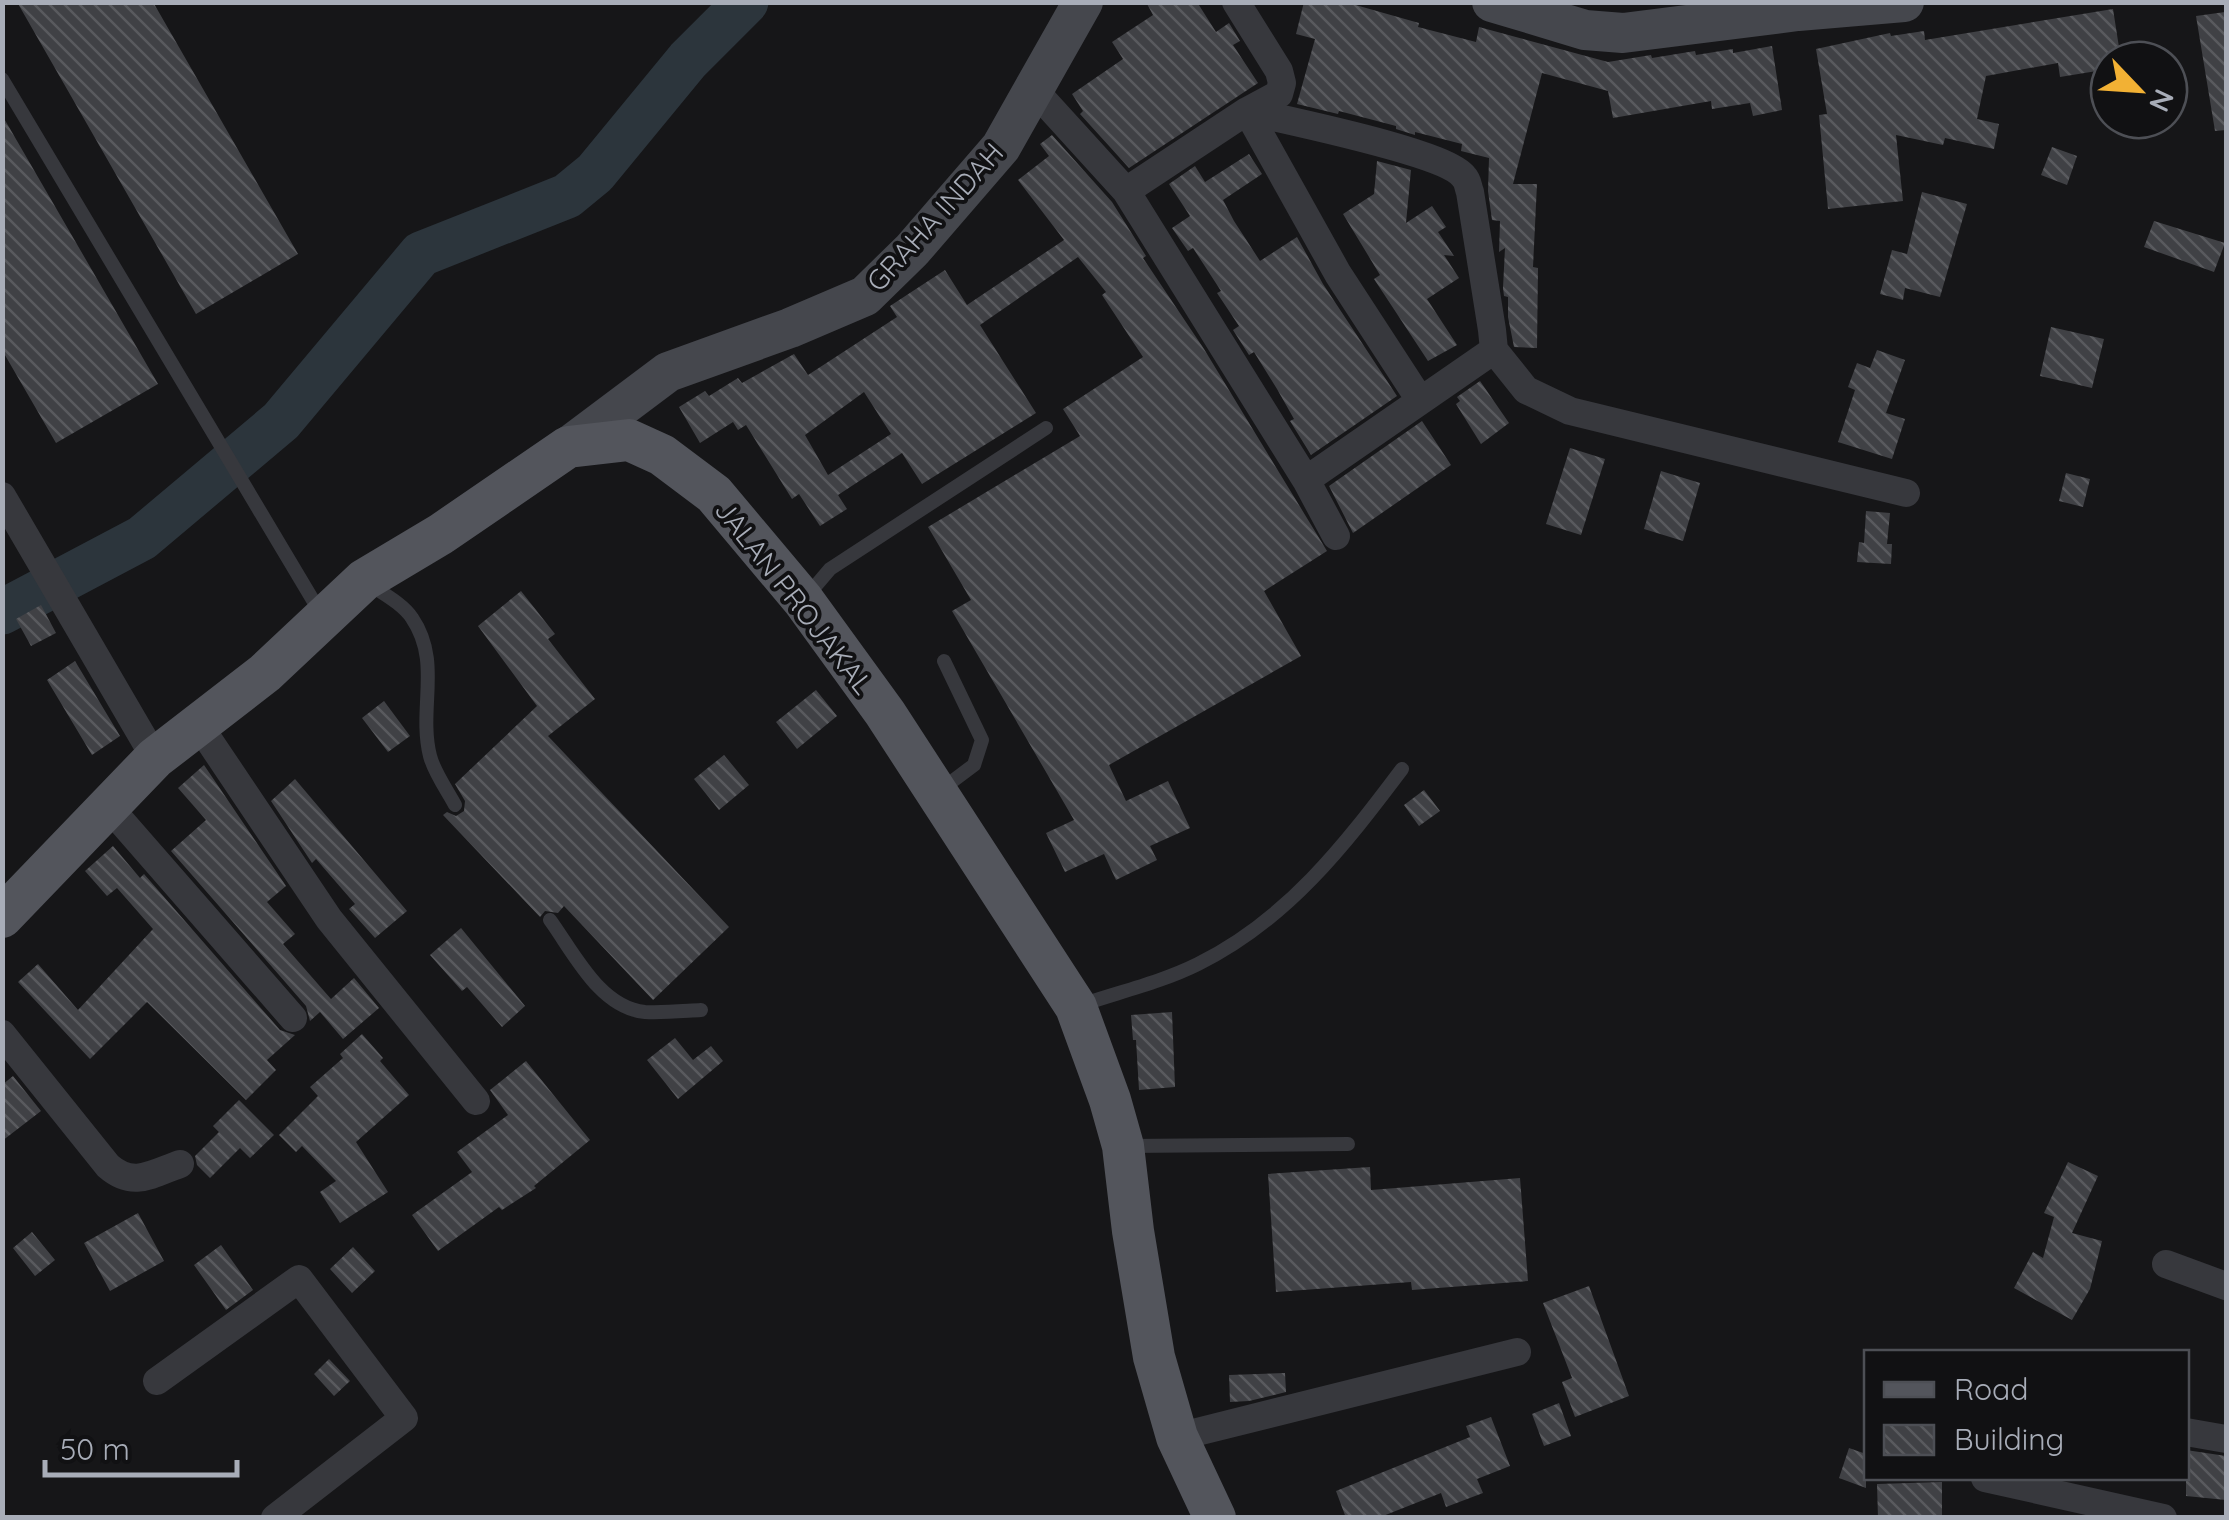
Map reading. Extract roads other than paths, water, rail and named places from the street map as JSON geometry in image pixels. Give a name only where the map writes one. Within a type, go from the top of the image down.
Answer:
[{"type":"main road","name":"JALAN PROJAKAL","points":[[2,917],[154,758],[265,673],[364,580],[441,534],[568,447],[630,440],[662,455],[714,494],[804,600],[938,793],[1076,1007],[1110,1100],[1122,1146],[1154,1358],[1177,1437],[1215,1518]]},
{"type":"street","name":"GRAHA INDAH","points":[[568,447],[668,372],[790,328],[864,296],[912,250],[1000,147],[1083,2]]},
{"type":"street","points":[[1126,191],[1279,94],[1280,71],[1236,2]]},
{"type":"street","points":[[1492,2],[1585,30],[1623,33],[1798,7],[1904,2]]},
{"type":"street","points":[[1035,91],[1126,191],[1306,480],[1336,536]]},
{"type":"street","points":[[1247,111],[1407,151],[1447,165],[1464,176],[1470,192],[1494,350],[1526,390],[1570,411],[1906,494]]},
{"type":"street","points":[[1247,111],[1338,274],[1420,400]]},
{"type":"street","points":[[1306,480],[1494,350]]},
{"type":"street","points":[[2,496],[154,758]]},
{"type":"street","points":[[198,724],[329,919],[476,1101]]},
{"type":"street","points":[[108,806],[293,1018]]},
{"type":"street","points":[[2,1034],[121,1177],[140,1178],[180,1164]]},
{"type":"street","points":[[2166,1264],[2226,1286]]},
{"type":"street","points":[[157,1381],[299,1279],[404,1418],[275,1518]]},
{"type":"street","points":[[1177,1437],[1517,1352]]},
{"type":"street","points":[[2189,1433],[2226,1440]]},
{"type":"street","points":[[1994,1480],[2163,1518]]},
{"type":"lane","points":[[2,79],[323,617]]},
{"type":"lane","points":[[804,600],[830,569],[1046,428]]},
{"type":"lane","points":[[364,580],[411,615],[423,641],[429,658],[426,712],[430,757],[455,805]]},
{"type":"lane","points":[[938,793],[974,764],[982,740],[944,661]]},
{"type":"lane","points":[[1076,1007],[1198,964],[1284,909],[1349,839],[1402,769]]},
{"type":"lane","points":[[550,920],[602,991],[619,1004],[642,1012],[701,1010]]},
{"type":"lane","points":[[1122,1146],[1348,1144]]},
{"type":"waterway","points":[[2,612],[142,538],[281,421],[421,254],[567,196],[595,173],[688,60],[746,2]]}]
